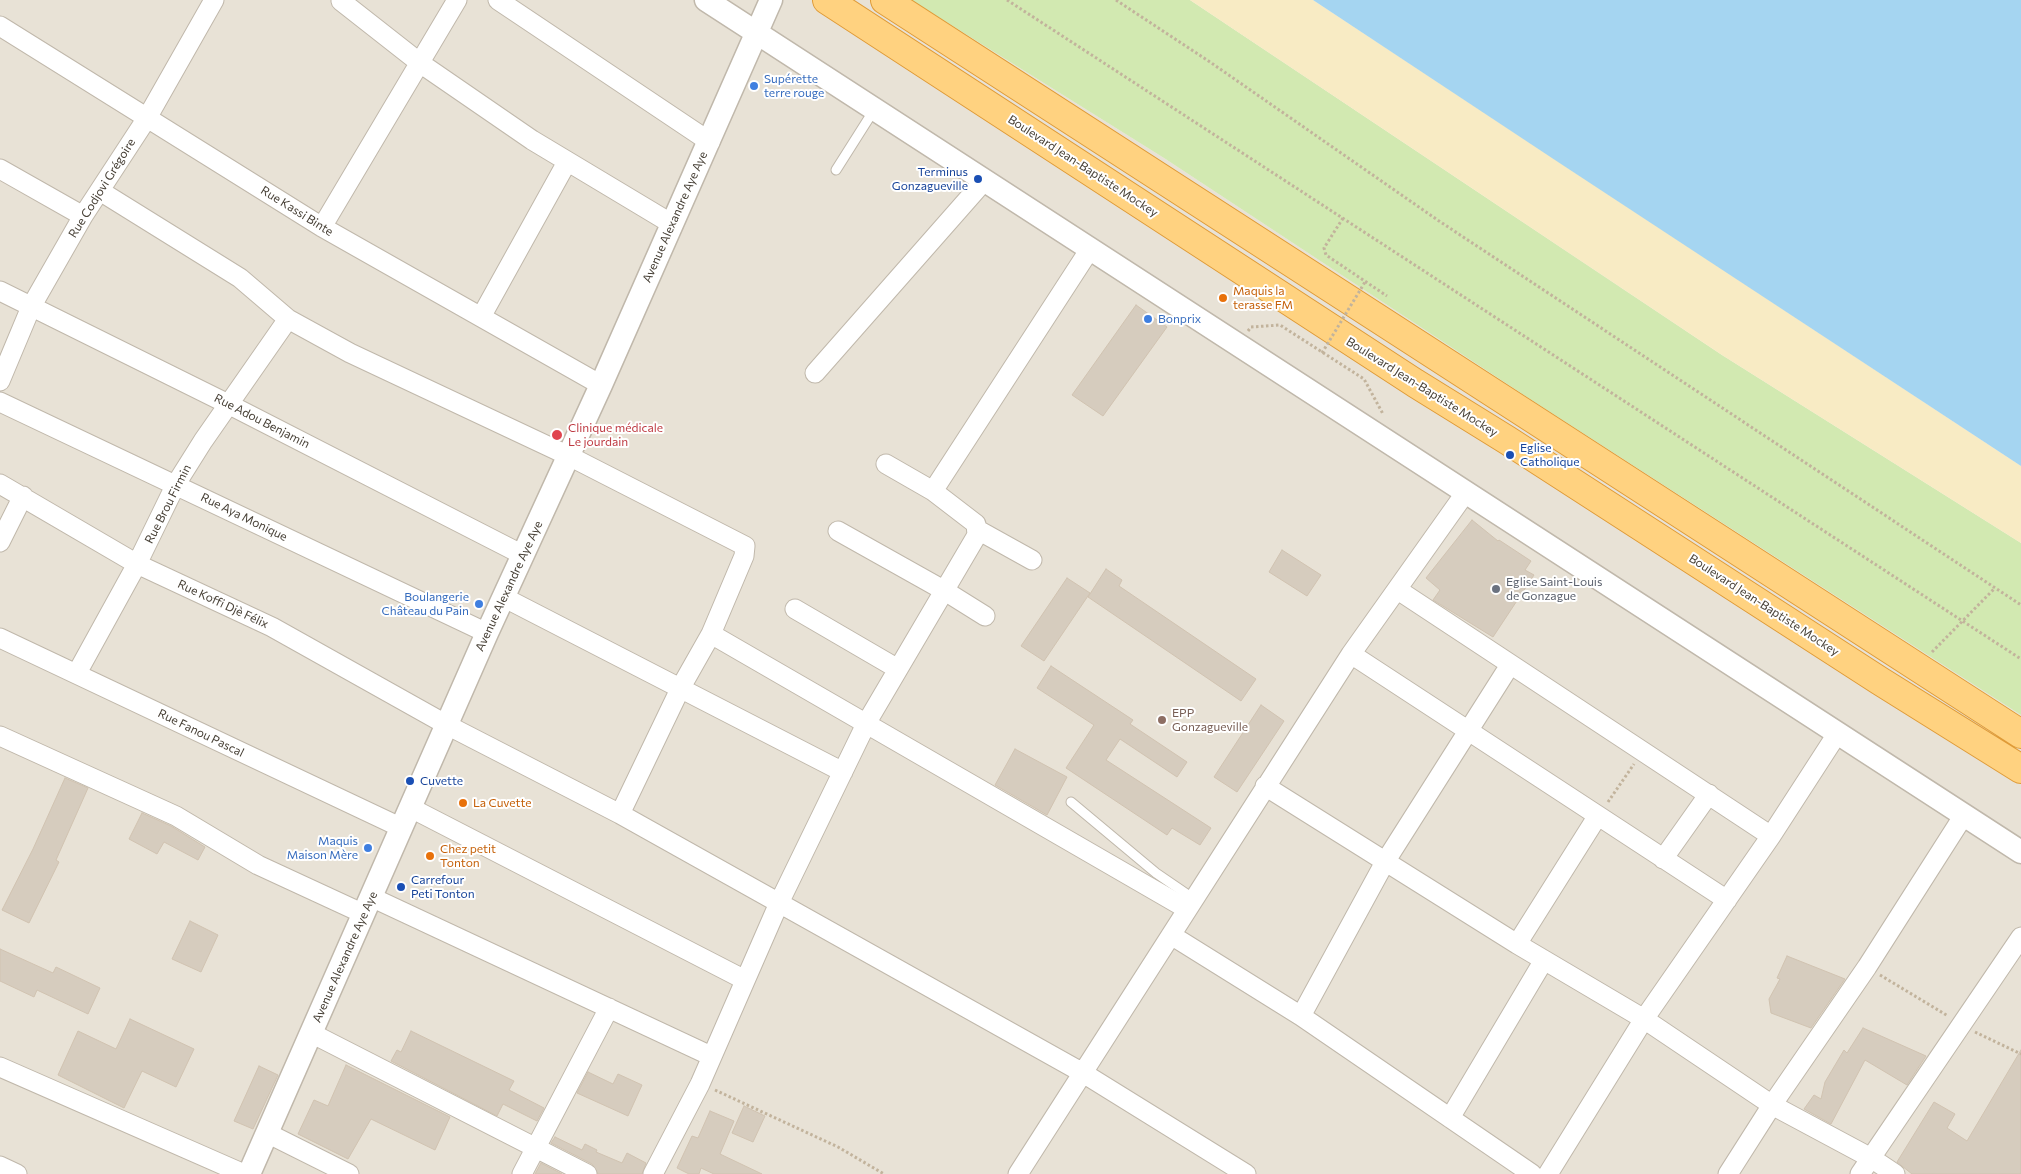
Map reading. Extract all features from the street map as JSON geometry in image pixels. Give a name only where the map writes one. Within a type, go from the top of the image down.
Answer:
[{"type":"highway","name":"Boulevard Jean-Baptiste Mockey","points":[[827,0],[1406,378],[1507,440],[2021,769]]},
{"type":"highway","points":[[885,0],[2021,734]]},
{"type":"street","name":"Rue Codjovi Grégoire","points":[[0,381],[31,307],[83,216],[147,118],[214,0]]},
{"type":"street","points":[[322,227],[457,0]]},
{"type":"street","points":[[498,0],[710,142]]},
{"type":"street","points":[[706,0],[2021,852]]},
{"type":"street","name":"Avenue Alexandre Aye Aye","points":[[249,1174],[487,633],[601,385],[758,34],[771,0]]},
{"type":"street","points":[[341,1],[420,63],[567,162],[672,224]]},
{"type":"street","name":"Rue Kassi Binte","points":[[0,26],[322,227],[601,385]]},
{"type":"street","points":[[481,317],[567,162]]},
{"type":"street","points":[[0,169],[83,216]]},
{"type":"street","points":[[815,373],[984,181]]},
{"type":"street","points":[[100,191],[240,278],[288,318],[350,353],[569,456],[745,546],[744,556],[711,634],[681,688],[620,814]]},
{"type":"street","points":[[933,491],[1090,249]]},
{"type":"street","name":"Rue Adou Benjamin","points":[[0,290],[523,555]]},
{"type":"street","name":"Rue Brou Firmin","points":[[77,673],[137,564],[176,484],[228,404],[288,318]]},
{"type":"street","name":"Rue Aya Monique","points":[[0,402],[487,633]]},
{"type":"street","points":[[886,464],[933,491],[976,524],[978,530],[1032,560]]},
{"type":"street","name":"Rue Koffi Djè Félix","points":[[0,484],[137,564],[272,627],[447,725],[620,814],[1083,1073],[1246,1174]]},
{"type":"street","points":[[1018,1174],[1351,654],[1466,492]]},
{"type":"street","points":[[0,542],[23,496]]},
{"type":"street","points":[[653,1174],[700,1084],[779,903],[867,722],[978,530]]},
{"type":"street","points":[[838,531],[945,590],[985,616]]},
{"type":"street","points":[[1398,590],[1771,836]]},
{"type":"street","points":[[504,597],[843,772]]},
{"type":"street","points":[[795,609],[898,669]]},
{"type":"street","points":[[711,634],[1191,904]]},
{"type":"street","name":"Rue Fanou Pascal","points":[[0,638],[406,818],[745,980]]},
{"type":"street","points":[[1351,654],[1597,817],[1727,900]]},
{"type":"street","points":[[1301,1016],[1385,862],[1510,665]]},
{"type":"street","points":[[1548,1174],[1644,1019],[1771,836],[1837,734]]},
{"type":"street","points":[[0,736],[176,816],[266,869],[367,906],[609,1008],[711,1056]]},
{"type":"street","points":[[1266,786],[1517,944],[1644,1019],[1772,1105],[1871,1158],[1895,1174]]},
{"type":"street","points":[[1663,859],[1709,794]]},
{"type":"street","points":[[1728,1174],[1772,1105],[1867,967],[1964,815]]},
{"type":"street","points":[[1517,944],[1597,817]]},
{"type":"street","points":[[1171,935],[1301,1016],[1532,1174]]},
{"type":"street","points":[[1860,1174],[2021,937]]},
{"type":"street","points":[[1450,1118],[1544,960]]},
{"type":"street","points":[[522,1174],[609,1008]]},
{"type":"street","points":[[311,1033],[587,1174]]},
{"type":"street","points":[[0,1067],[244,1174]]},
{"type":"street","points":[[267,1133],[349,1174]]},
{"type":"street","points":[[0,1166],[17,1174]]},
{"type":"lane","points":[[836,170],[874,110]]},
{"type":"lane","points":[[1071,802],[1191,904]]},
{"type":"path","points":[[1007,0],[2021,659]]},
{"type":"path","points":[[1116,0],[1292,118],[1439,222],[2021,605]]},
{"type":"path","points":[[1343,218],[1324,248],[1326,255],[1389,298]]},
{"type":"path","points":[[1322,353],[1365,282]]},
{"type":"path","points":[[1238,346],[1251,328],[1280,325],[1364,379],[1380,413],[1387,417]]},
{"type":"path","points":[[1920,669],[1929,656],[1995,588]]},
{"type":"path","points":[[1597,817],[1643,752]]},
{"type":"path","points":[[1867,967],[1962,1025],[2021,1054]]},
{"type":"path","points":[[700,1084],[838,1147],[884,1174]]},
{"type":"shaded area","points":[[0,0],[911,0],[1164,158],[1536,403],[2021,715],[2021,1174],[0,1174]]},
{"type":"green space","points":[[911,0],[1190,0],[1722,355],[2021,543],[2021,715],[1536,403],[1164,158]]},
{"type":"sand","points":[[1190,0],[1313,0],[2021,466],[2021,543],[1722,355]]},
{"type":"water","points":[[1313,0],[2021,0],[2021,466],[1558,162]]},
{"type":"building","points":[[1136,305],[1167,327],[1103,416],[1072,395]]},
{"type":"building","points":[[1472,520],[1498,541],[1531,561],[1525,570],[1534,575],[1493,637],[1433,600],[1440,590],[1426,578]]},
{"type":"building","points":[[1282,550],[1321,575],[1307,596],[1269,572]]},
{"type":"building","points":[[1106,569],[1122,580],[1119,586],[1256,679],[1241,701],[1088,597]]},
{"type":"building","points":[[1067,578],[1090,593],[1044,661],[1021,646]]},
{"type":"building","points":[[1051,666],[1133,720],[1130,724],[1187,762],[1177,777],[1120,739],[1106,760],[1211,828],[1200,845],[1172,828],[1167,835],[1066,768],[1094,725],[1037,688]]},
{"type":"building","points":[[1261,705],[1284,721],[1237,792],[1214,777]]},
{"type":"building","points":[[1015,749],[1067,777],[1047,815],[995,785]]},
{"type":"building","points":[[65,778],[88,788],[56,860],[59,862],[29,923],[2,910],[33,849]]},
{"type":"building","points":[[142,813],[171,826],[205,847],[198,860],[164,842],[157,854],[129,839]]},
{"type":"building","points":[[190,921],[218,935],[201,972],[172,959]]},
{"type":"building","points":[[0,949],[53,973],[56,967],[100,988],[88,1014],[37,990],[34,997],[0,981]]},
{"type":"building","points":[[1787,956],[1845,979],[1811,1028],[1771,1013],[1769,999],[1780,979],[1777,978]]},
{"type":"building","points":[[130,1019],[194,1049],[176,1087],[142,1071],[124,1108],[58,1075],[78,1031],[116,1049]]},
{"type":"building","points":[[1863,1028],[1926,1056],[1907,1085],[1865,1060],[1831,1124],[1804,1109],[1814,1095],[1821,1099],[1825,1082],[1844,1050],[1847,1053]]},
{"type":"building","points":[[411,1031],[514,1081],[509,1090],[544,1108],[537,1121],[503,1104],[497,1116],[391,1061],[397,1050],[401,1052]]},
{"type":"building","points":[[2021,1050],[2021,1174],[1912,1174],[1897,1162],[1934,1102],[1955,1114],[1947,1128],[1967,1141]]},
{"type":"building","points":[[346,1065],[450,1117],[435,1150],[371,1119],[348,1159],[298,1134],[314,1100],[328,1106]]},
{"type":"building","points":[[259,1066],[278,1075],[253,1129],[234,1121]]},
{"type":"building","points":[[588,1072],[613,1084],[618,1074],[642,1085],[628,1116],[577,1093]]},
{"type":"building","points":[[744,1106],[765,1116],[753,1142],[732,1133]]},
{"type":"building","points":[[710,1111],[734,1121],[720,1154],[762,1174],[714,1174],[701,1168],[699,1174],[689,1174],[677,1168],[692,1136],[698,1138]]},
{"type":"building","points":[[555,1137],[582,1150],[585,1144],[597,1150],[596,1152],[622,1163],[627,1153],[646,1163],[642,1174],[598,1174],[592,1164],[551,1143]]},
{"type":"building","points":[[541,1163],[562,1174],[535,1174]]},
{"type":"place","name":"Supérette terre rouge","points":[[754,86]]},
{"type":"place","name":"Terminus Gonzagueville","points":[[978,179]]},
{"type":"place","name":"Maquis la terasse FM","points":[[1223,298]]},
{"type":"place","name":"Bonprix","points":[[1148,319]]},
{"type":"place","name":"Clinique médicale Le jourdain","points":[[557,435]]},
{"type":"place","name":"Eglise Catholique","points":[[1510,455]]},
{"type":"place","name":"Eglise Saint-Louis de Gonzague","points":[[1496,589]]},
{"type":"place","name":"Boulangerie Château du Pain","points":[[479,604]]},
{"type":"place","name":"EPP Gonzagueville","points":[[1162,720]]},
{"type":"place","name":"Cuvette","points":[[410,781]]},
{"type":"place","name":"La Cuvette","points":[[463,803]]},
{"type":"place","name":"Maquis Maison Mère","points":[[368,848]]},
{"type":"place","name":"Chez petit Tonton","points":[[430,856]]},
{"type":"place","name":"Carrefour Peti Tonton","points":[[401,887]]}]
